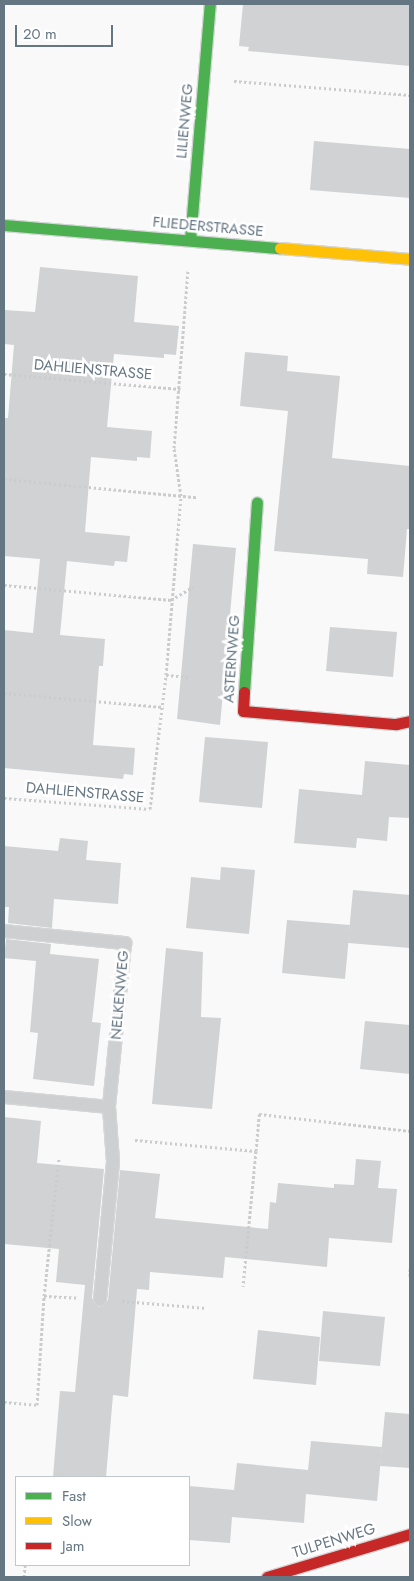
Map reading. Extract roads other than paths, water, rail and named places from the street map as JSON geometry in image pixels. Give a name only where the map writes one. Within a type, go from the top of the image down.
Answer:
[{"type":"street","name":"LILIENWEG","points":[[190,240],[210,4]]},
{"type":"street","name":"FLIEDERSTRASSE","points":[[4,225],[410,259]]},
{"type":"street","name":"ASTERNWEG","points":[[257,502],[243,711],[396,724],[410,721]]},
{"type":"street","name":"TULPENWEG","points":[[267,1577],[410,1534]]},
{"type":"lane","name":"NELKENWEG","points":[[4,931],[125,943],[109,1107],[113,1162],[100,1299]]},
{"type":"lane","points":[[4,1097],[109,1107]]}]
